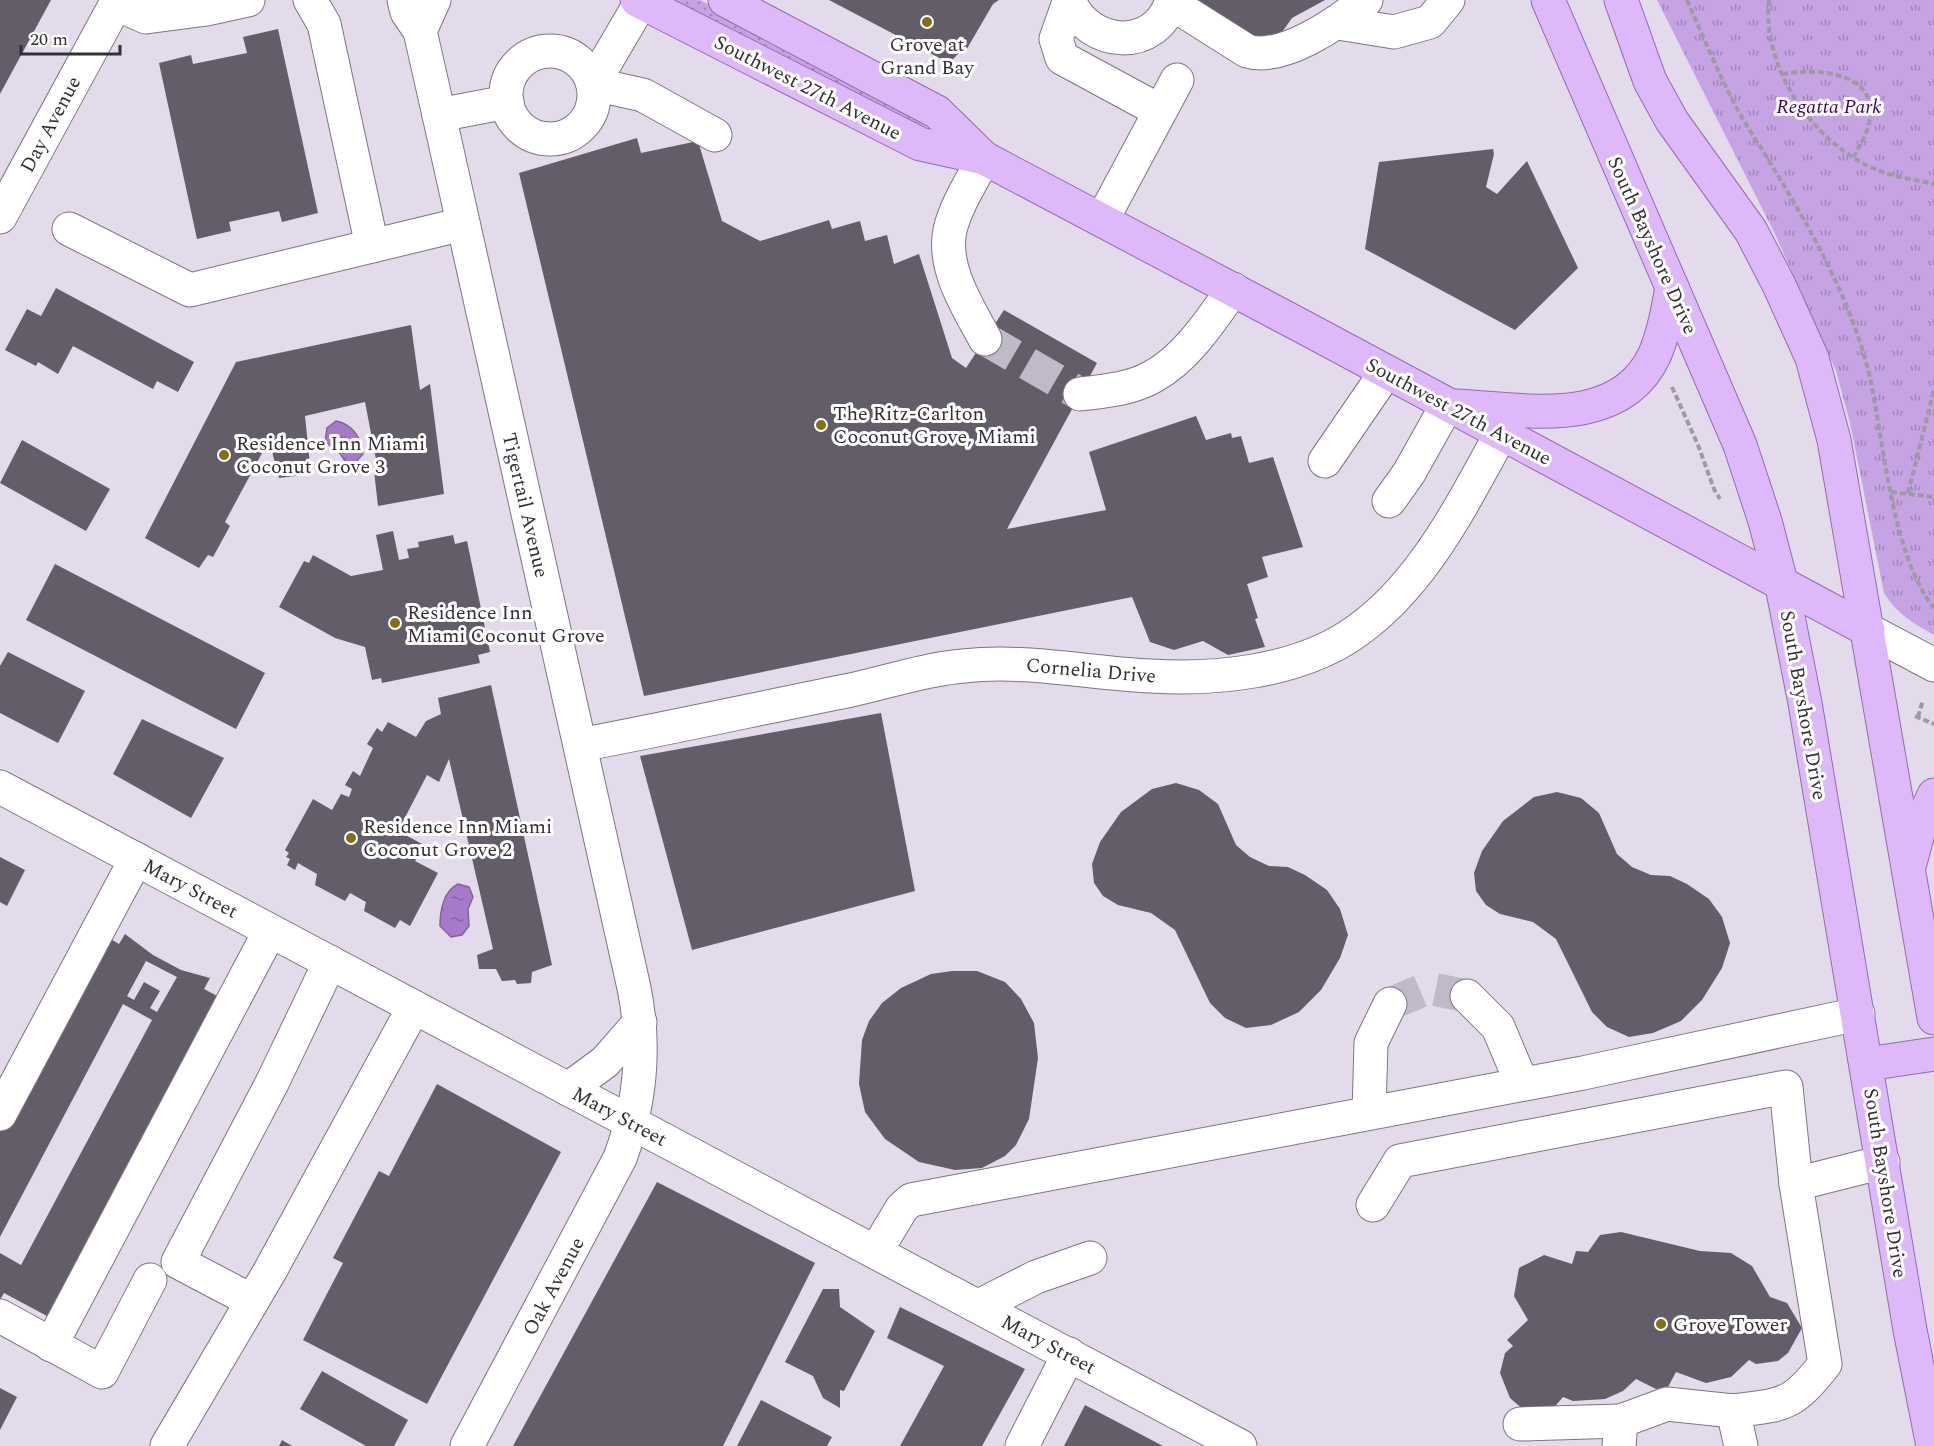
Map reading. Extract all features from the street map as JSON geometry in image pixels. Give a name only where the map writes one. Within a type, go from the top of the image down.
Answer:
[{"type":"main road","name":"Southwest 27th Avenue","points":[[725,0],[937,112],[984,158]]},
{"type":"main road","name":"South Bayshore Drive","points":[[1548,0],[1740,445],[1765,521],[1782,586],[1867,1064],[1910,1330],[1933,1446]]},
{"type":"main road","points":[[1621,0],[1650,81],[1672,121],[1751,231],[1812,358],[1834,440],[1934,1018]]},
{"type":"main road","name":"Southwest 27th Avenue","points":[[639,1],[920,144],[984,158],[1868,630]]},
{"type":"main road","points":[[1447,405],[1578,411],[1608,402],[1644,372],[1654,355],[1664,329],[1672,287]]},
{"type":"main road","points":[[1908,870],[1921,822],[1934,795]]},
{"type":"main road","points":[[1867,1064],[1934,1054]]},
{"type":"street","points":[[117,2],[146,16],[207,9],[248,0]]},
{"type":"street","points":[[310,0],[324,24],[372,246]]},
{"type":"street","name":"Tigertail Avenue","points":[[404,0],[407,12],[420,31],[640,1022],[641,1065],[633,1123]]},
{"type":"street","points":[[420,31],[434,0]]},
{"type":"street","points":[[1069,1],[1077,16],[1089,28],[1120,39],[1136,36],[1151,29],[1164,18],[1172,2],[1247,51],[1259,55],[1280,50],[1338,23],[1366,0]]},
{"type":"street","points":[[1338,23],[1394,32],[1430,22],[1448,0]]},
{"type":"street","points":[[593,84],[639,1]]},
{"type":"street","points":[[1069,1],[1056,39],[1062,58],[1160,111]]},
{"type":"street","name":"Day Avenue","points":[[0,217],[117,2]]},
{"type":"street","points":[[544,51],[560,51],[576,59],[587,70],[593,84],[594,97],[591,112],[583,125],[564,137],[549,139],[526,132],[515,122],[507,102],[506,92],[512,74],[521,62],[544,51]]},
{"type":"street","points":[[1102,220],[1178,80]]},
{"type":"street","points":[[593,84],[643,94],[715,135]]},
{"type":"street","points":[[439,115],[507,102]]},
{"type":"street","points":[[984,158],[956,213],[950,232],[953,272],[985,339]]},
{"type":"street","points":[[69,229],[190,290],[463,224]]},
{"type":"street","points":[[1080,394],[1118,388],[1153,377],[1198,339],[1233,289]]},
{"type":"street","points":[[1325,461],[1386,372]]},
{"type":"street","points":[[1389,501],[1409,473],[1447,405]]},
{"type":"street","name":"Cornelia Drive","points":[[580,745],[960,666],[1036,665],[1153,676],[1212,675],[1247,672],[1302,657],[1348,636],[1396,595],[1459,510],[1501,434]]},
{"type":"street","name":"Southwest 27th Avenue","points":[[1868,630],[1934,665]]},
{"type":"street","name":"Mary Street","points":[[0,787],[1240,1446]]},
{"type":"street","points":[[3,1102],[136,859]]},
{"type":"street","points":[[51,1345],[270,931]]},
{"type":"street","points":[[252,1301],[178,1262],[273,1082],[330,962]]},
{"type":"street","points":[[1467,996],[1498,1027],[1522,1084]]},
{"type":"street","points":[[1369,1113],[1371,1042],[1390,1004]]},
{"type":"street","points":[[167,1446],[252,1301],[414,1007]]},
{"type":"street","points":[[876,1251],[902,1208],[911,1200],[1522,1084],[1858,1014]]},
{"type":"street","points":[[568,1089],[610,1057],[640,1022]]},
{"type":"street","points":[[1373,1205],[1401,1161],[1786,1087],[1796,1184],[1825,1364],[1805,1389],[1784,1404],[1733,1411],[1667,1404],[1620,1433],[1520,1424]]},
{"type":"street","name":"Oak Avenue","points":[[467,1446],[613,1175],[633,1123]]},
{"type":"street","points":[[1796,1184],[1883,1162]]},
{"type":"street","points":[[979,1306],[1036,1277],[1090,1258]]},
{"type":"street","points":[[0,1316],[102,1372],[150,1280]]},
{"type":"street","points":[[1022,1446],[1069,1354]]},
{"type":"street","points":[[1733,1411],[1741,1446]]},
{"type":"path","points":[[1769,0],[1767,16],[1782,74],[1798,104],[1823,131],[1853,157],[1880,172],[1934,184]]},
{"type":"path","points":[[1782,74],[1804,71],[1823,72],[1842,75],[1860,86],[1870,99],[1872,118],[1865,138],[1853,157]]},
{"type":"path","points":[[1670,383],[1720,499]]},
{"type":"path","points":[[1908,493],[1934,390]]},
{"type":"path","points":[[1891,492],[1934,497]]},
{"type":"path","points":[[1918,717],[1923,700]]},
{"type":"green space","points":[[661,0],[700,0],[904,108],[922,122],[933,137]]},
{"type":"green space","name":"Regatta Park","points":[[1657,0],[1934,0],[1934,635],[1906,617],[1884,593],[1850,423],[1836,371],[1775,234]]},
{"type":"water","points":[[336,421],[347,425],[361,443],[363,454],[354,464],[347,464],[339,452],[325,442],[327,428]]},
{"type":"water","points":[[458,884],[469,887],[473,897],[468,909],[469,926],[462,935],[451,937],[440,926],[441,915],[443,902],[453,887]]},
{"type":"building","points":[[0,0],[51,0],[0,94]]},
{"type":"building","name":"Grove at Grand Bay","points":[[829,0],[999,0],[993,4],[965,52],[962,50],[949,63]]},
{"type":"building","points":[[1168,0],[1325,0],[1292,18],[1280,35],[1264,49]]},
{"type":"building","points":[[278,29],[318,213],[282,222],[279,211],[229,222],[231,231],[197,239],[159,63],[191,55],[193,64],[247,53],[243,37]]},
{"type":"building","name":"The Ritz-Carlton Coconut Grove, Miami","points":[[637,138],[641,153],[698,141],[722,221],[760,241],[829,220],[832,229],[860,221],[865,241],[887,235],[894,264],[919,254],[952,358],[966,368],[1004,310],[1097,363],[1007,529],[1106,510],[1089,452],[1196,416],[1206,440],[1231,433],[1232,438],[1241,436],[1249,463],[1273,457],[1303,547],[1262,557],[1268,577],[1247,584],[1258,618],[1255,619],[1265,647],[1228,655],[1203,641],[1174,650],[1150,642],[1132,597],[644,696],[519,173]]},
{"type":"building","points":[[1493,149],[1494,154],[1486,187],[1497,194],[1527,161],[1578,268],[1515,330],[1365,249],[1379,162]]},
{"type":"building","points":[[56,288],[194,362],[178,392],[157,381],[153,389],[73,346],[58,374],[38,362],[36,366],[5,350],[27,309],[41,316]]},
{"type":"building","name":"Residence Inn Miami Coconut Grove 3","points":[[411,325],[420,390],[430,384],[444,494],[378,506],[374,471],[378,470],[365,402],[305,416],[311,474],[279,478],[269,440],[225,522],[230,526],[213,557],[208,555],[199,568],[145,538],[236,362]]},
{"type":"building","points":[[22,440],[110,489],[86,531],[0,483]]},
{"type":"building","name":"Residence Inn Miami Coconut Grove","points":[[393,531],[399,560],[409,558],[407,549],[419,547],[418,542],[453,535],[455,544],[467,541],[490,652],[478,655],[480,663],[382,683],[381,678],[372,680],[365,647],[335,638],[279,607],[304,561],[309,563],[313,555],[351,576],[383,570],[376,535]]},
{"type":"building","points":[[55,564],[265,673],[236,729],[26,620]]},
{"type":"building","points":[[8,652],[85,691],[58,743],[0,713],[0,666]]},
{"type":"building","name":"Residence Inn Miami Coconut Grove 2","points":[[491,685],[552,965],[532,972],[531,983],[517,984],[515,980],[502,981],[496,969],[479,969],[477,955],[493,949],[449,759],[439,782],[427,775],[398,831],[424,845],[415,861],[438,873],[410,926],[400,920],[395,928],[364,911],[366,902],[350,893],[345,901],[315,885],[317,874],[298,863],[295,870],[287,865],[290,859],[286,857],[289,853],[285,850],[313,799],[332,810],[341,794],[349,797],[352,789],[345,785],[353,771],[360,776],[373,748],[367,744],[377,728],[382,732],[388,722],[416,737],[426,721],[441,714],[438,698]]},
{"type":"building","points":[[881,713],[915,891],[692,950],[640,756]]},
{"type":"building","points":[[142,719],[224,758],[191,818],[113,774]]},
{"type":"building","points":[[1176,783],[1199,790],[1218,804],[1236,845],[1250,857],[1269,866],[1288,867],[1305,875],[1327,890],[1340,909],[1348,935],[1340,958],[1321,990],[1299,1012],[1271,1025],[1246,1028],[1225,1018],[1210,1003],[1175,930],[1151,913],[1118,905],[1103,896],[1094,883],[1092,864],[1100,842],[1121,812],[1152,789]]},
{"type":"building","points":[[1557,792],[1581,798],[1599,813],[1617,854],[1632,867],[1651,875],[1670,876],[1687,884],[1709,899],[1722,917],[1730,943],[1722,968],[1702,1000],[1681,1021],[1653,1033],[1629,1037],[1607,1027],[1592,1012],[1556,939],[1533,922],[1500,914],[1486,905],[1476,891],[1474,873],[1482,851],[1503,821],[1534,797]]},
{"type":"building","points":[[0,857],[25,870],[7,906],[0,902]]},
{"type":"building","points":[[125,934],[153,955],[181,970],[210,978],[204,989],[219,997],[47,1316],[4,1293],[0,1300],[0,1253],[21,1265],[152,1020],[123,1004],[0,1237],[0,1131],[104,935],[119,944]],"holes":[[[146,961],[177,977],[157,1012],[150,1008],[160,991],[144,982],[134,1000],[127,996]]]},
{"type":"building","points":[[977,971],[1005,982],[1021,999],[1034,1023],[1038,1058],[1029,1119],[1016,1145],[1005,1156],[982,1168],[955,1170],[919,1162],[885,1139],[865,1112],[859,1084],[862,1040],[869,1021],[882,1003],[901,988],[931,974]]},
{"type":"building","points":[[437,1084],[561,1152],[427,1404],[303,1340],[343,1263],[333,1258],[379,1171],[389,1176]]},
{"type":"building","points":[[657,1182],[815,1263],[723,1446],[513,1446]]},
{"type":"building","name":"Grove Tower","points":[[1621,1232],[1700,1251],[1731,1253],[1752,1266],[1770,1297],[1787,1303],[1802,1328],[1788,1353],[1778,1361],[1756,1364],[1749,1360],[1731,1377],[1706,1383],[1676,1372],[1668,1387],[1656,1389],[1636,1379],[1623,1391],[1605,1399],[1573,1401],[1563,1397],[1551,1411],[1525,1411],[1510,1398],[1500,1373],[1505,1353],[1513,1346],[1507,1340],[1528,1320],[1514,1296],[1519,1268],[1544,1255],[1572,1264],[1576,1251],[1588,1252],[1600,1235]]},
{"type":"building","points":[[823,1289],[839,1289],[840,1307],[875,1331],[844,1391],[840,1390],[840,1408],[823,1398],[813,1376],[785,1362]]},
{"type":"building","points":[[900,1307],[1025,1369],[982,1446],[900,1446],[944,1366],[887,1338]]},
{"type":"building","points":[[322,1371],[408,1420],[394,1446],[366,1446],[300,1409]]},
{"type":"building","points":[[0,1388],[17,1397],[0,1430]]},
{"type":"building","points":[[761,1400],[832,1437],[827,1446],[737,1446]]},
{"type":"building","points":[[1085,1405],[1163,1446],[1064,1446]]},
{"type":"building","points":[[282,1440],[292,1446],[279,1446]]},
{"type":"tunnel","points":[[985,339],[1080,394]]},
{"type":"tunnel","points":[[1390,1004],[1428,988],[1467,996]]},
{"type":"place","name":"Grove at Grand Bay","points":[[927,22]]},
{"type":"place","name":"The Ritz-Carlton Coconut Grove, Miami","points":[[821,425]]},
{"type":"place","name":"Residence Inn Miami Coconut Grove 3","points":[[224,455]]},
{"type":"place","name":"Residence Inn Miami Coconut Grove","points":[[395,623]]},
{"type":"place","name":"Residence Inn Miami Coconut Grove 2","points":[[351,838]]},
{"type":"place","name":"Grove Tower","points":[[1661,1324]]}]
